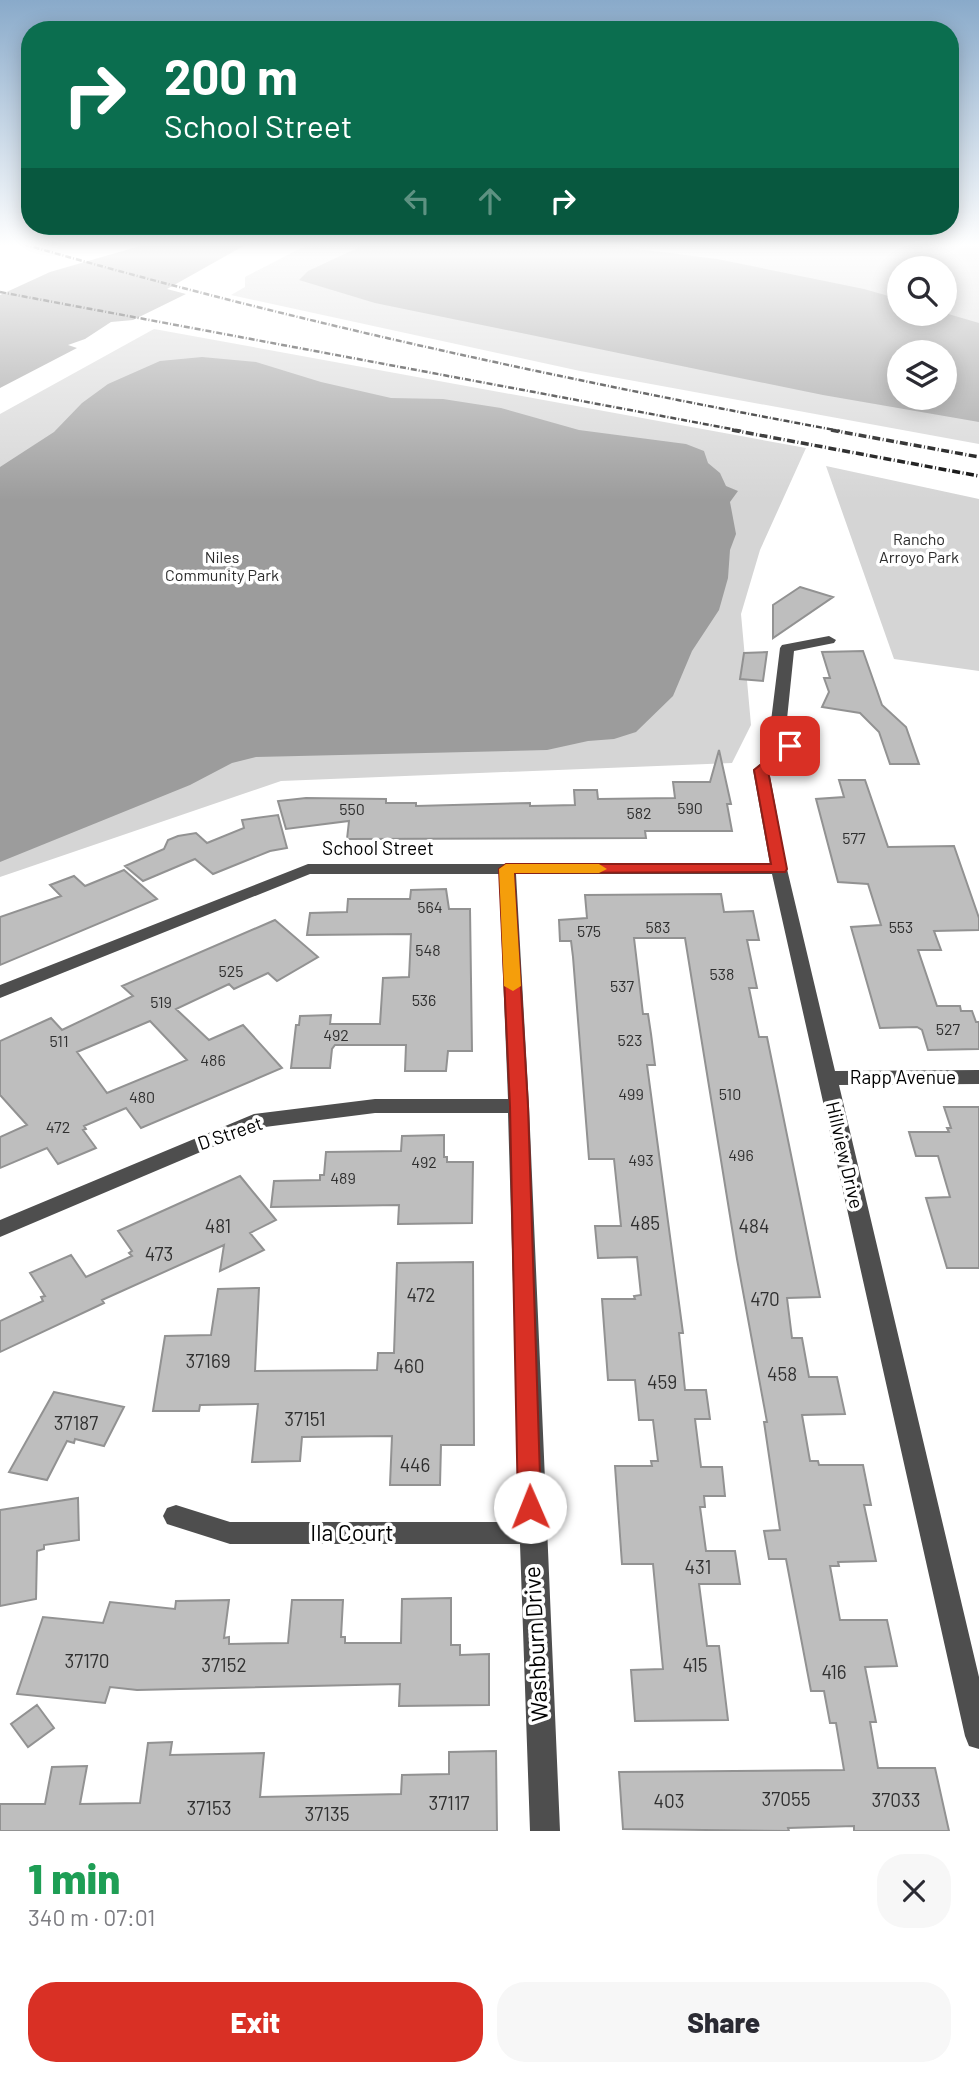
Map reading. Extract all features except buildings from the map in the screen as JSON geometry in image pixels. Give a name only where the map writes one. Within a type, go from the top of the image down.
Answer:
[{"type":"street","name":"Hillview Drive","points":[[829,640],[787,648],[779,721],[805,739],[790,746],[761,770],[779,869],[979,1735]]},
{"type":"street","name":"School Street","points":[[0,992],[308,869],[779,869]]},
{"type":"street","name":"Washburn Drive","points":[[506,869],[519,1106],[530,1533],[545,1831]]},
{"type":"street","name":"Rapp Avenue","points":[[828,1078],[979,1077]]},
{"type":"street","name":"D Street","points":[[0,1229],[254,1121],[375,1107],[519,1106]]},
{"type":"street","name":"Ila Court","points":[[176,1516],[230,1533],[530,1533]]},
{"type":"green space","name":"Niles Community Park","points":[[156,329],[806,448],[760,550],[741,614],[751,725],[732,763],[281,781],[0,877],[0,414]]},
{"type":"green space","points":[[389,329],[979,329],[979,444],[580,371]]},
{"type":"green space","name":"Rancho Arroyo Park","points":[[826,466],[979,499],[979,671],[894,659]]},
{"type":"shaded area","points":[[0,329],[100,329],[85,339],[68,345],[77,348],[0,388]]},
{"type":"shaded area","points":[[504,329],[979,329],[979,422],[910,410],[957,410],[957,340],[887,340],[887,406]]},
{"type":"shaded area","name":"Niles Community Park","points":[[202,357],[256,362],[321,382],[391,398],[443,399],[501,408],[579,430],[686,444],[704,451],[708,463],[720,473],[726,486],[738,491],[730,502],[736,534],[730,550],[728,578],[719,610],[692,651],[673,696],[636,732],[614,739],[588,741],[547,750],[256,757],[232,763],[190,785],[0,862],[0,467],[54,432],[82,403],[108,384],[160,361]]},
{"type":"railway","points":[[200,329],[742,431]]},
{"type":"railway","points":[[350,329],[532,370],[840,431]]},
{"type":"railway","points":[[732,430],[979,476]]},
{"type":"railway","points":[[831,430],[979,457]]},
{"type":"slow traffic","points":[[513,986],[506,869],[599,869]]},
{"type":"route","points":[[530,1507],[519,1106],[506,869],[779,869],[761,770],[790,746]]}]
